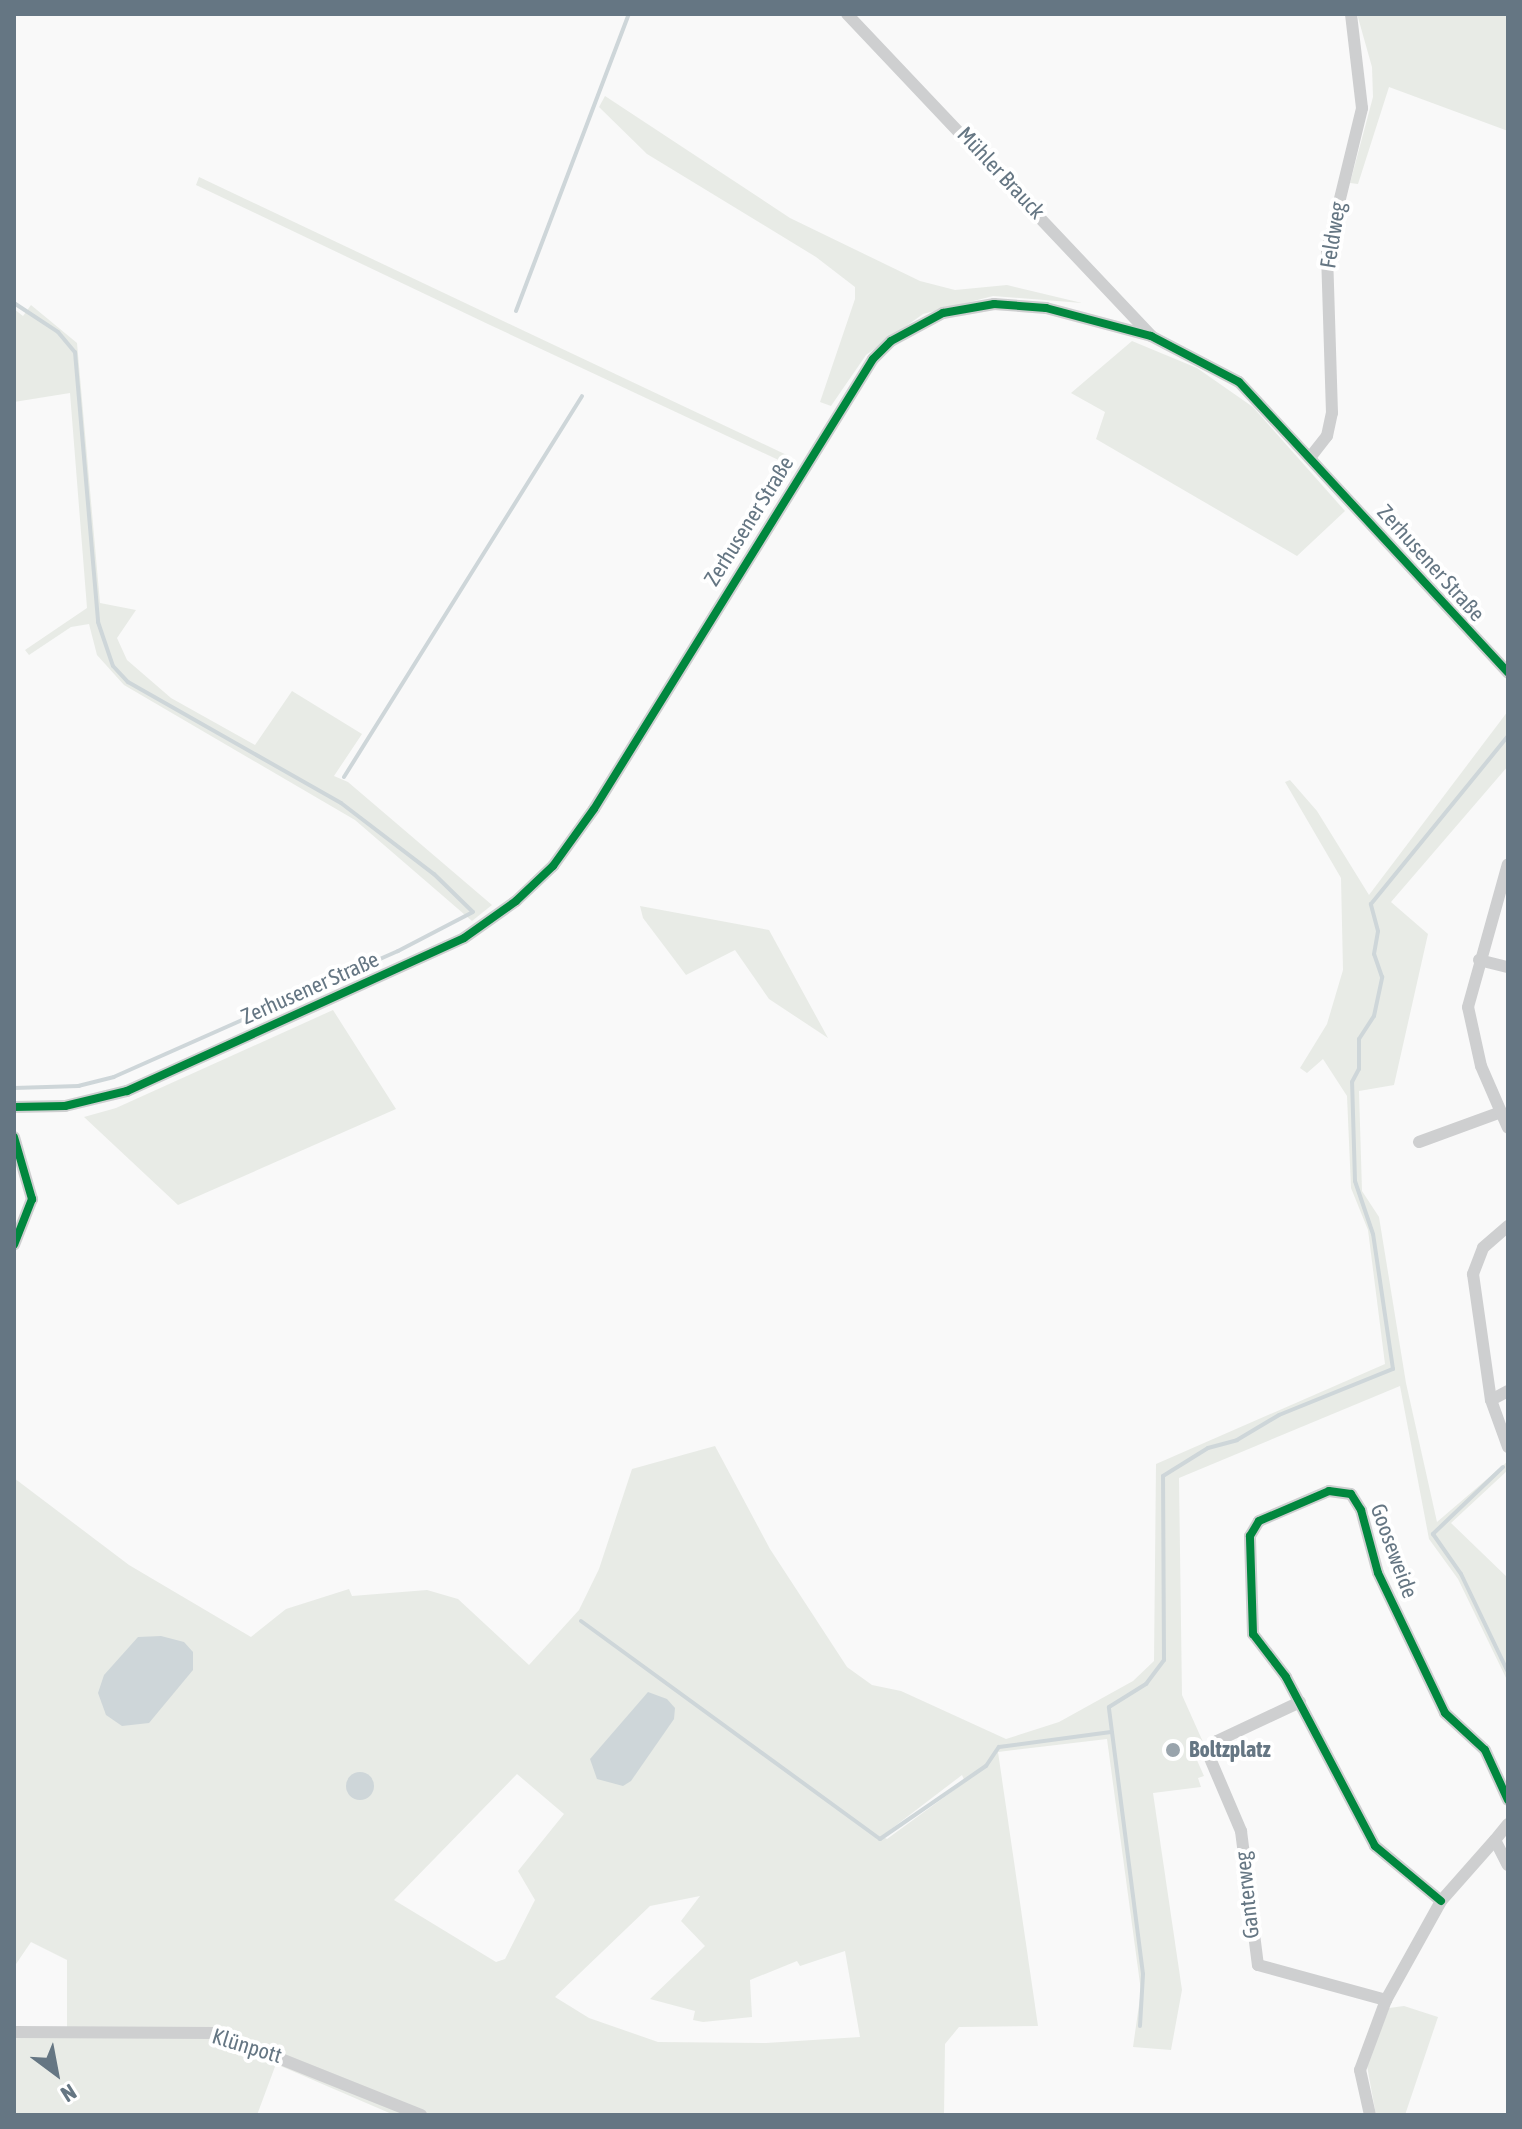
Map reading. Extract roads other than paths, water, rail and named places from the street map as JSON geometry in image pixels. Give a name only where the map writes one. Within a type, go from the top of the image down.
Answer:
[{"type":"street","name":"Mühler Brauck","points":[[847,14],[1151,336]]},
{"type":"street","name":"Feldweg","points":[[1312,455],[1327,436],[1332,413],[1327,252],[1362,108],[1351,14]]},
{"type":"street","name":"Zerhusener Straße","points":[[14,1107],[65,1106],[127,1091],[464,938],[516,901],[553,866],[586,821],[835,415],[891,341],[943,313],[994,304],[1046,308],[1151,336],[1239,382],[1312,455],[1508,672]]},
{"type":"street","points":[[1508,864],[1468,1007],[1481,1066],[1508,1128]]},
{"type":"street","points":[[1479,960],[1508,967]]},
{"type":"street","points":[[1419,1142],[1501,1112]]},
{"type":"street","points":[[14,1137],[32,1199],[14,1245]]},
{"type":"street","points":[[1508,1226],[1483,1248],[1473,1274],[1491,1400],[1508,1447]]},
{"type":"street","points":[[1491,1400],[1508,1391]]},
{"type":"street","name":"Gooseweide","points":[[1441,1901],[1375,1846],[1300,1702],[1250,1626],[1250,1536],[1259,1521],[1343,1489],[1361,1510],[1378,1573],[1445,1713],[1485,1750],[1508,1800]]},
{"type":"street","name":"Ganterweg","points":[[1300,1702],[1217,1741],[1209,1756],[1241,1831],[1253,1954],[1267,1971],[1386,2000]]},
{"type":"street","points":[[1370,2115],[1360,2070],[1386,2000],[1441,1901],[1508,1824]]},
{"type":"street","points":[[1495,1840],[1508,1865]]},
{"type":"street","name":"Klünpott","points":[[14,2032],[216,2033],[421,2115]]},
{"type":"waterway","points":[[516,311],[629,14]]},
{"type":"waterway","points":[[14,303],[58,332],[75,352],[98,622],[113,666],[128,682],[341,803],[434,874],[473,912],[398,951],[114,1077],[79,1086],[14,1088]]},
{"type":"waterway","points":[[344,777],[582,396]]},
{"type":"waterway","points":[[1140,2026],[1143,1974],[1109,1707],[1146,1684],[1164,1660],[1163,1476],[1208,1448],[1237,1440],[1279,1415],[1393,1369],[1373,1234],[1355,1181],[1352,1082],[1359,1069],[1359,1039],[1374,1016],[1382,977],[1374,954],[1378,931],[1371,904],[1508,736]]},
{"type":"waterway","points":[[1503,1467],[1433,1534],[1461,1574],[1508,1672]]},
{"type":"waterway","points":[[581,1621],[880,1839],[986,1766],[999,1747],[1111,1732]]},
{"type":"place","name":"Boltzplatz","points":[[1173,1750]]}]
